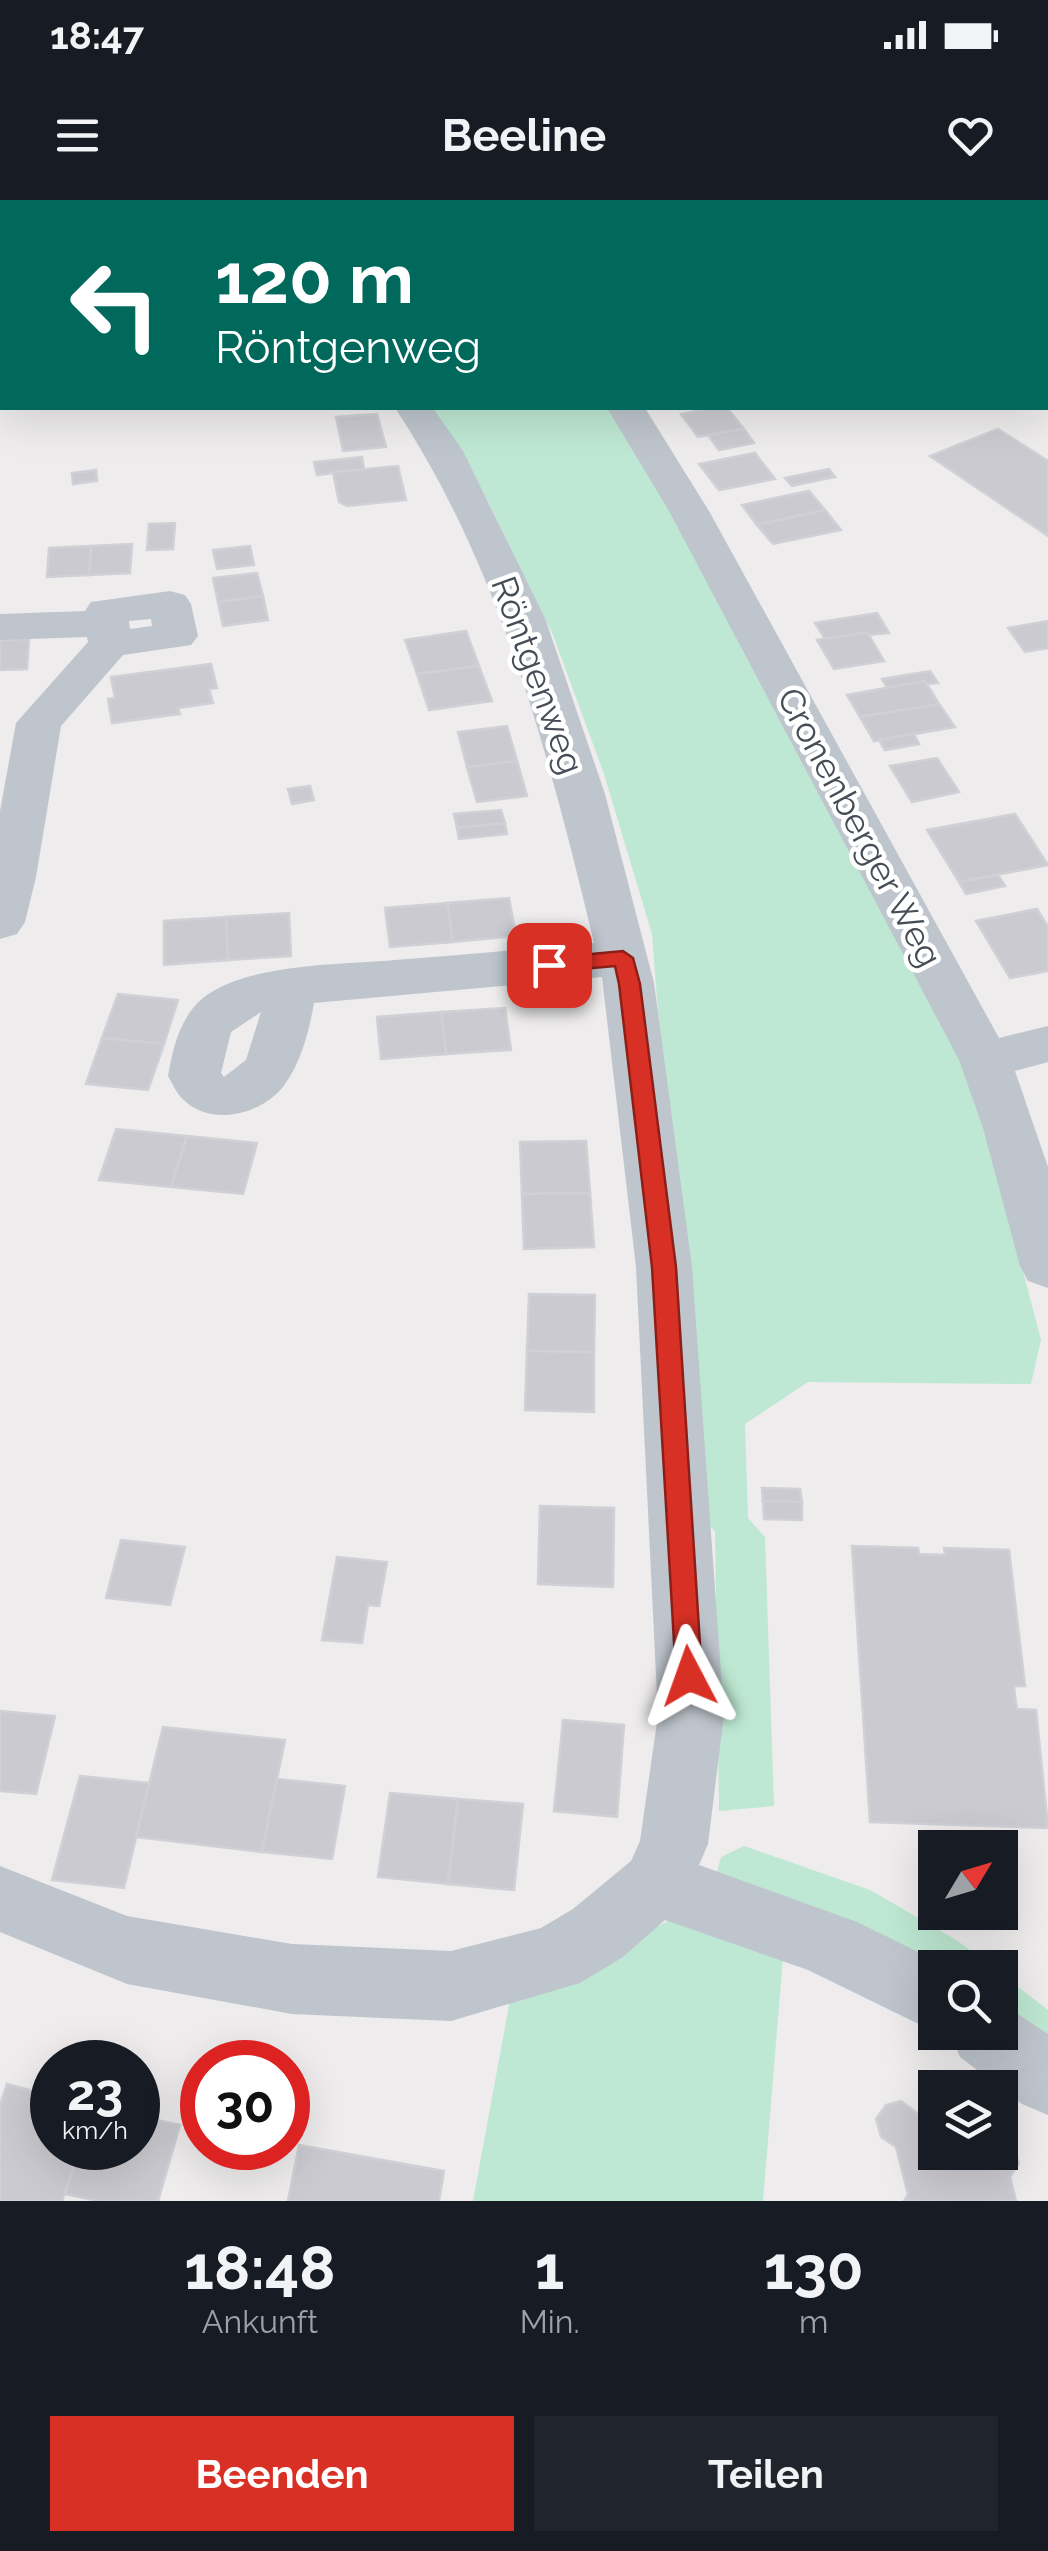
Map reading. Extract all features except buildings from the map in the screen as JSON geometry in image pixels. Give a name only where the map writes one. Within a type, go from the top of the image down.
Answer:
[{"type":"street","name":"Röntgenweg","points":[[415,410],[443,451],[523,618],[582,794],[623,958],[664,1267],[691,1716],[680,1819],[674,1844],[655,1884]]},
{"type":"street","name":"Cronenberger Weg","points":[[627,410],[689,512],[984,1060],[1010,1128],[1048,1266]]},
{"type":"street","points":[[0,627],[109,633],[39,723],[0,922]]},
{"type":"street","points":[[291,988],[623,958]]},
{"type":"street","points":[[984,1060],[1048,1044]]},
{"type":"street","points":[[0,1900],[127,1950],[292,1979],[452,1986],[555,1958],[598,1932],[655,1884],[784,1925],[869,1959],[918,1988]]},
{"type":"street","points":[[1009,2050],[1048,2078]]},
{"type":"green space","points":[[433,410],[610,410],[665,495],[744,653],[963,1061],[987,1134],[1041,1340],[1031,1384],[808,1382],[745,1424],[748,1518],[765,1537],[774,1806],[719,1811],[715,1531],[697,1517],[652,934],[604,774],[553,635],[483,491]]},
{"type":"green space","points":[[744,1846],[870,1890],[918,1918],[918,1930],[939,1930],[970,1950],[918,1950],[918,1961],[716,1876],[721,1857]]},
{"type":"green space","points":[[680,1915],[784,1945],[763,2201],[473,2201],[510,2000]]},
{"type":"green space","points":[[1018,1987],[1048,2010],[1048,2054],[1018,2032]]},
{"type":"route","points":[[549,965],[623,958],[629,984],[664,1267],[689,1676]]}]
